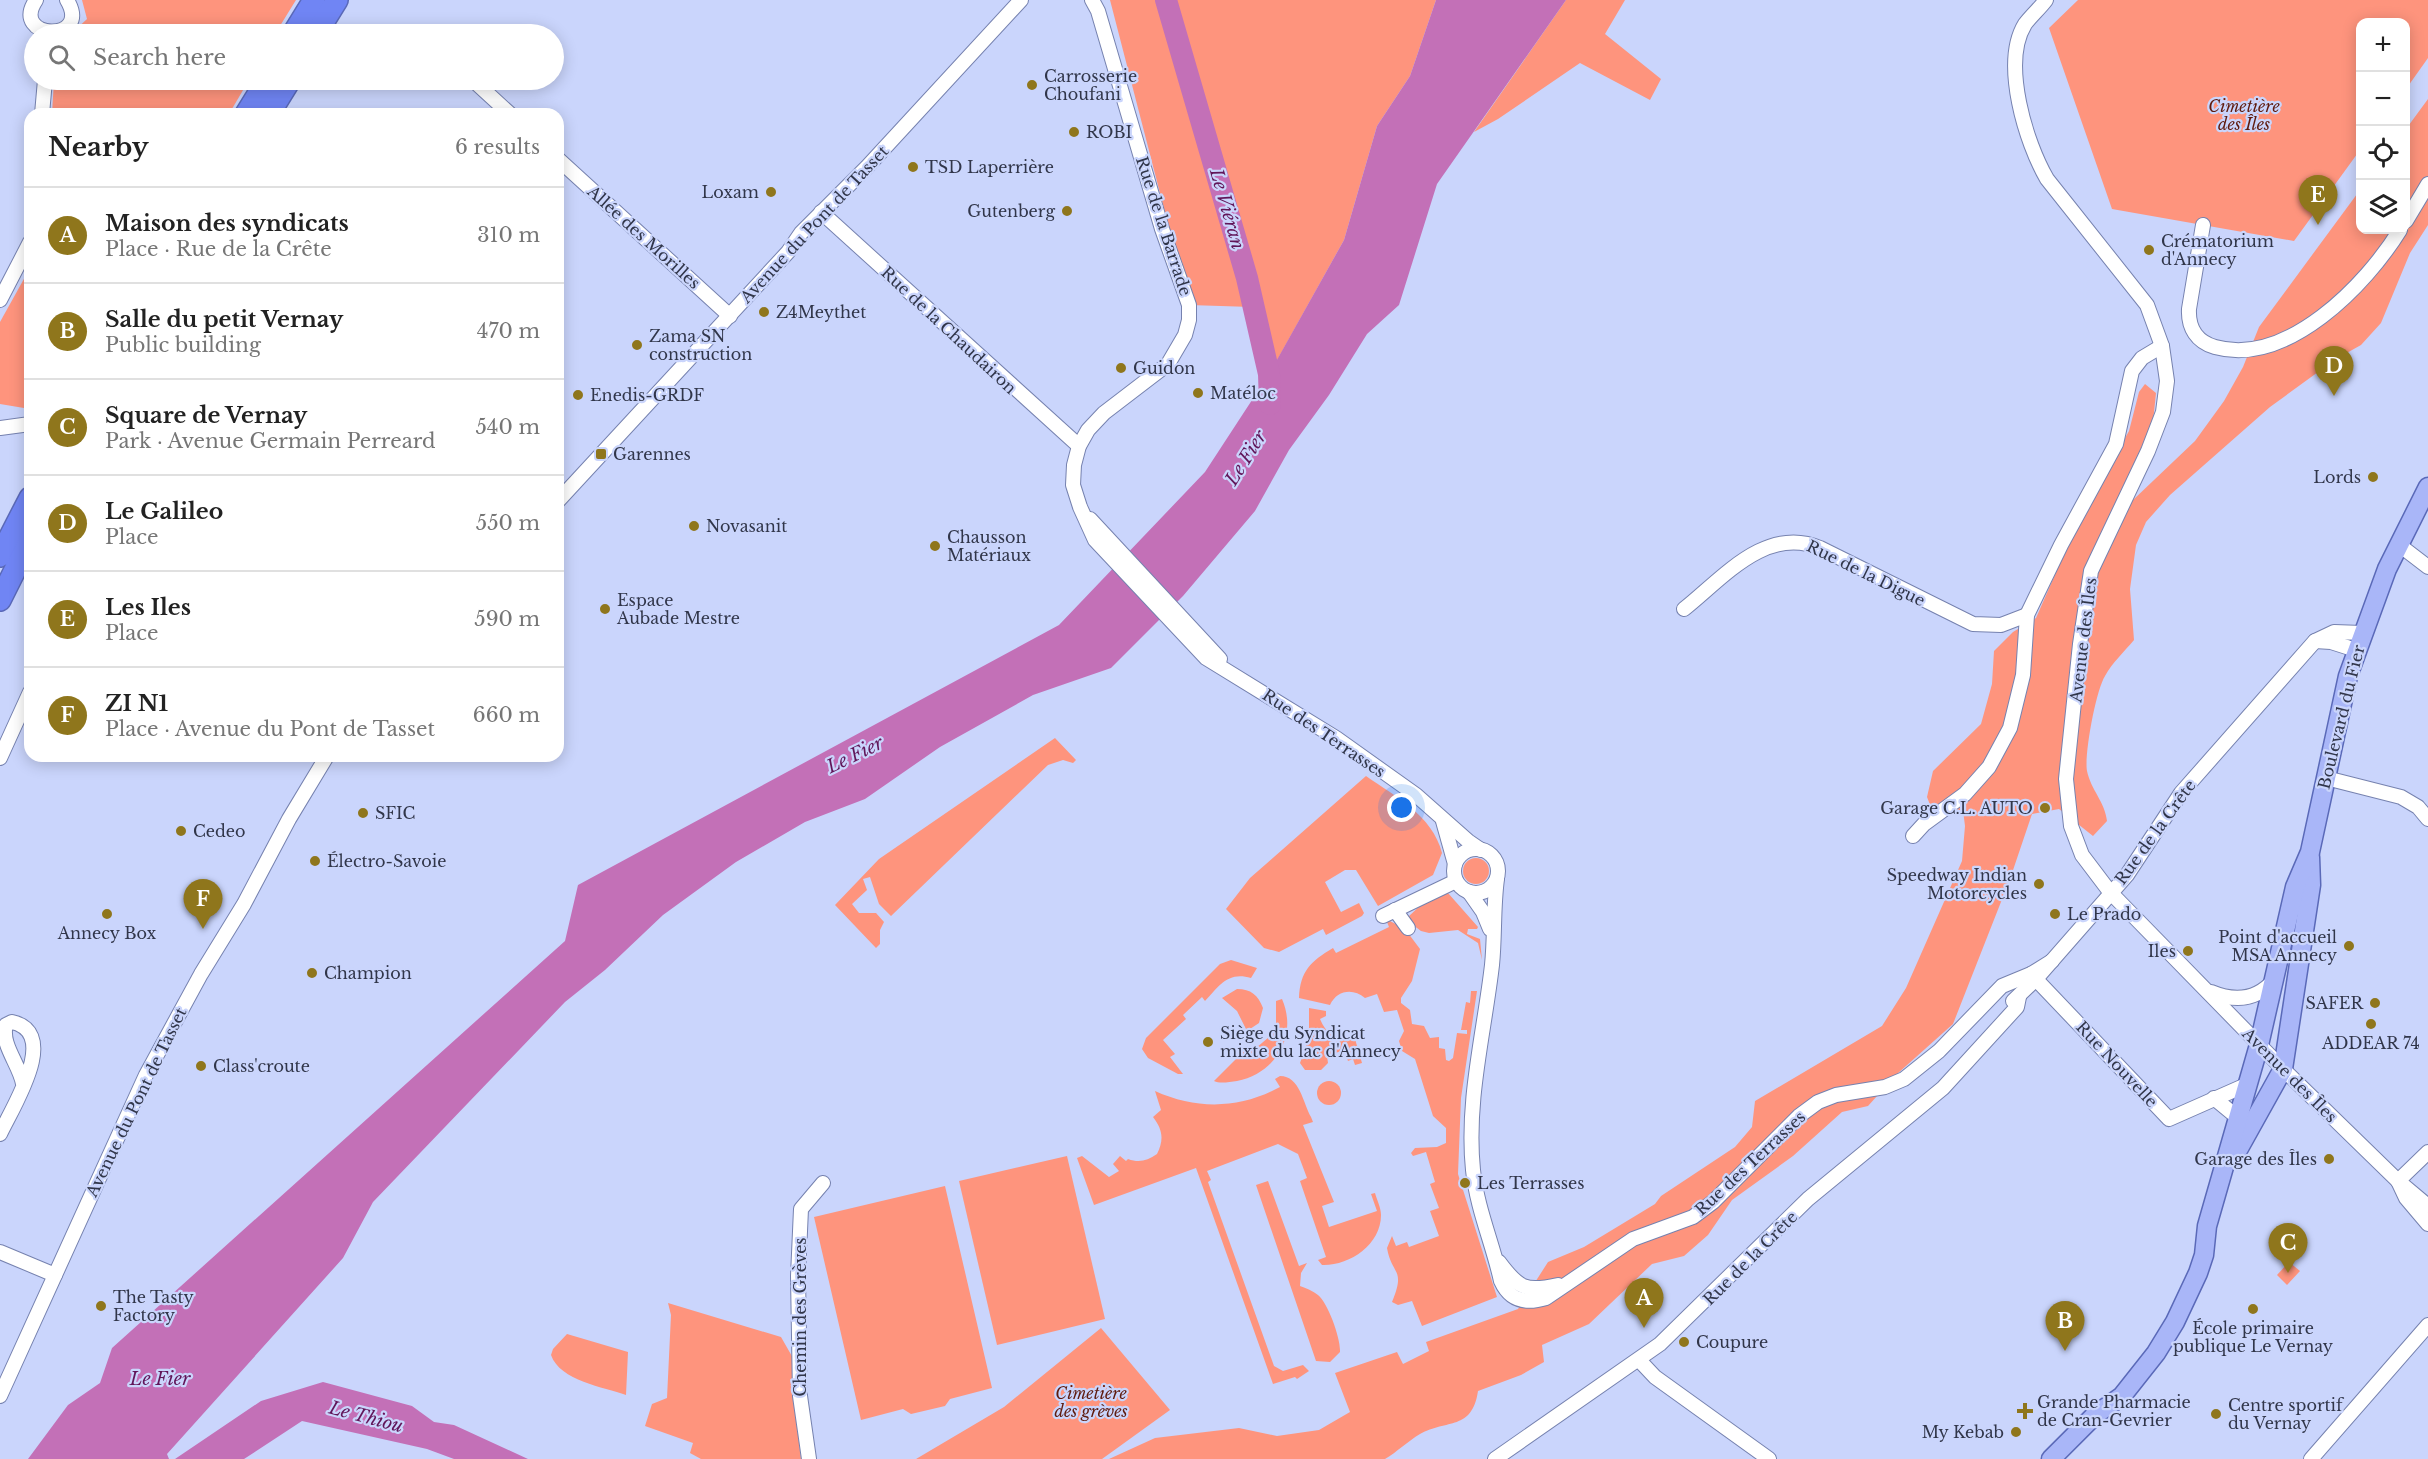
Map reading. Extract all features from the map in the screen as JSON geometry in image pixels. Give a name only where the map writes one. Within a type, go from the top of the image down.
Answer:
[{"type":"highway","points":[[299,24],[314,0]]},
{"type":"highway","points":[[322,24],[336,0]]},
{"type":"highway","points":[[250,108],[261,90]]},
{"type":"highway","points":[[273,108],[284,90]]},
{"type":"highway","points":[[0,556],[24,510]]},
{"type":"highway","points":[[0,600],[24,552]]},
{"type":"main road","name":"Boulevard du Fier","points":[[2222,1177],[2246,1084],[2259,1045],[2295,886],[2310,852],[2359,642],[2398,544],[2428,487]]},
{"type":"main road","name":"Boulevard du Fier","points":[[2283,1069],[2311,885],[2310,852]]},
{"type":"main road","points":[[2057,1457],[2095,1415],[2122,1396],[2168,1335],[2201,1267],[2207,1226],[2222,1177],[2283,1069]]},
{"type":"street","points":[[36,0],[32,8],[32,19],[36,24]]},
{"type":"street","points":[[67,0],[72,12],[68,24]]},
{"type":"street","name":"Avenue du Pont de Tasset","points":[[564,495],[730,316],[821,212],[867,167],[1021,0]]},
{"type":"street","name":"Avenue des Îles","points":[[2046,0],[2025,25],[2017,63],[2019,102],[2031,148],[2047,179],[2147,305],[2162,346],[2167,381],[2163,412],[2148,451],[2091,571],[2080,644],[2066,779],[2071,826],[2082,855],[2110,892],[2283,1069],[2398,1181],[2428,1206]]},
{"type":"street","name":"Rue de la Barrade","points":[[1096,4],[1162,229],[1189,305],[1189,320],[1185,335],[1168,364],[1104,413],[1088,430],[1079,446],[1073,485],[1080,507],[1115,554],[1193,639]]},
{"type":"street","points":[[43,108],[44,90]]},
{"type":"street","points":[[484,90],[503,108]]},
{"type":"street","name":"Allée des Morilles","points":[[564,164],[730,316]]},
{"type":"street","points":[[2410,213],[2428,184]]},
{"type":"street","name":"Rue de la Chaudairon","points":[[821,212],[1079,446]]},
{"type":"street","points":[[2203,225],[2189,309],[2190,323],[2196,336],[2206,344],[2236,351],[2273,345],[2329,310],[2370,272],[2397,234]]},
{"type":"street","points":[[0,300],[24,254]]},
{"type":"street","points":[[1913,836],[1924,824],[1965,794],[1989,767],[2010,728],[2023,675],[2027,615],[2061,545],[2116,444],[2132,371],[2142,358],[2162,346]]},
{"type":"street","points":[[0,428],[24,425]]},
{"type":"street","name":"Rue de la Digue","points":[[1684,609],[1758,550],[1777,542],[1795,541],[1820,548],[1972,624],[2001,625],[2027,615]]},
{"type":"street","points":[[2398,544],[2428,567]]},
{"type":"street","name":"Rue de la Crête","points":[[1495,1459],[1639,1360],[1685,1322],[1808,1199],[1943,1088],[1988,1036],[2000,1013],[2019,997],[2033,977],[2052,961],[2127,875],[2181,793],[2315,640],[2334,632],[2359,642]]},
{"type":"street","name":"Rue des Terrasses","points":[[1193,639],[1232,672],[1336,738],[1416,795],[1481,850]]},
{"type":"street","points":[[0,758],[24,705]]},
{"type":"street","name":"Avenue du Pont de Tasset","points":[[0,1396],[146,1075],[201,974],[244,904],[289,819],[323,762]]},
{"type":"street","points":[[2326,778],[2401,797],[2418,807],[2428,819]]},
{"type":"street","points":[[1442,819],[1455,864],[1456,881],[1469,892],[1486,891],[1497,879],[1496,862],[1481,850],[1465,852],[1455,864]]},
{"type":"street","name":"Rue des Terrasses","points":[[1497,879],[1492,964],[1475,1078],[1471,1148],[1477,1196],[1501,1281],[1513,1298],[1533,1302],[1546,1298],[1563,1284],[1587,1272],[1633,1239],[1693,1217],[1713,1202],[1799,1116],[1818,1102],[1836,1095],[1885,1087],[1904,1079],[1939,1051],[2002,986],[2033,977]]},
{"type":"street","points":[[1408,928],[1389,913],[1456,881]]},
{"type":"street","name":"Rue des Terrasses","points":[[1469,892],[1483,912],[1492,937]]},
{"type":"street","name":"Rue Nouvelle","points":[[2033,977],[2169,1119],[2246,1084]]},
{"type":"street","points":[[2206,990],[2226,997],[2248,998],[2266,988],[2275,978]]},
{"type":"street","points":[[2011,982],[2019,997]]},
{"type":"street","points":[[1989,999],[2003,996],[2019,997]]},
{"type":"street","points":[[0,1134],[23,1084]]},
{"type":"street","points":[[2214,1098],[2237,1117]]},
{"type":"street","points":[[2398,1181],[2428,1152]]},
{"type":"street","name":"Avenue des Îles","points":[[2398,1181],[2406,1197],[2428,1224]]},
{"type":"street","name":"Chemin des Grèves","points":[[809,1459],[800,1396],[798,1276],[801,1209],[823,1183]]},
{"type":"street","points":[[0,1252],[55,1275]]},
{"type":"street","points":[[2312,1459],[2428,1325]]},
{"type":"street","points":[[1639,1360],[1656,1377],[1769,1459]]},
{"type":"green space","points":[[82,0],[296,0],[281,24],[82,24],[87,19]]},
{"type":"green space","points":[[1110,0],[1436,0],[1410,76],[1377,126],[1344,240],[1271,371],[1252,307],[1189,305]]},
{"type":"green space","points":[[1566,0],[1625,0],[1605,34],[1661,79],[1650,100],[1580,63],[1498,119],[1474,132]]},
{"type":"green space","name":"Cimetière des Îles","points":[[2078,0],[2428,0],[2428,58],[2410,83],[2410,18],[2356,18],[2356,156],[2294,241],[2112,209],[2049,28]]},
{"type":"green space","points":[[53,90],[243,90],[233,108],[52,108]]},
{"type":"green space","points":[[2428,99],[2428,225],[2410,253],[2381,323],[2361,345],[2336,359],[2270,407],[2170,495],[2146,522],[2136,545],[2130,589],[2134,640],[2105,676],[2089,738],[2087,771],[2104,808],[2107,821],[2093,836],[2059,809],[2032,814],[2010,879],[1953,1024],[1897,1074],[1868,1106],[1842,1112],[1793,1156],[1732,1200],[1708,1235],[1684,1256],[1652,1264],[1589,1324],[1542,1345],[1544,1362],[1521,1375],[1478,1391],[1475,1404],[1470,1412],[1457,1422],[1420,1434],[1385,1459],[1109,1459],[1155,1438],[1239,1428],[1277,1436],[1319,1430],[1350,1412],[1335,1373],[1397,1352],[1403,1364],[1429,1351],[1426,1342],[1518,1309],[1548,1262],[1584,1247],[1655,1204],[1661,1196],[1735,1147],[1752,1127],[1755,1101],[1882,1026],[1906,988],[1962,861],[1965,826],[1963,810],[1932,810],[1927,797],[1933,771],[1981,724],[1992,684],[1994,651],[2013,632],[2036,618],[2079,520],[2129,431],[2139,392],[2145,384],[2156,393],[2153,422],[2132,474],[2133,500],[2195,441],[2224,401],[2243,367],[2259,327],[2356,195],[2356,234],[2410,234],[2410,124]]},
{"type":"green space","points":[[24,279],[24,408],[0,404],[0,322]]},
{"type":"green space","points":[[1055,738],[1076,760],[1073,763],[1063,760],[1048,765],[891,916],[879,904],[870,877],[863,879],[867,890],[852,904],[859,913],[876,913],[884,922],[880,930],[880,944],[876,948],[835,905],[879,859]]},
{"type":"green space","points":[[1366,776],[1411,808],[1430,828],[1442,853],[1433,875],[1378,906],[1356,870],[1345,870],[1325,882],[1341,912],[1359,903],[1364,913],[1362,916],[1326,935],[1323,929],[1279,952],[1264,948],[1226,909],[1250,878]]},
{"type":"green space","points":[[1476,858],[1485,862],[1489,871],[1485,880],[1476,884],[1467,880],[1463,871],[1467,862]]},
{"type":"green space","points":[[1448,893],[1478,927],[1468,929],[1467,934],[1480,939],[1482,960],[1478,943],[1458,930],[1429,933],[1421,931],[1409,922],[1408,917],[1423,903]]},
{"type":"green space","points":[[1390,921],[1405,929],[1420,949],[1412,981],[1401,998],[1401,1003],[1410,1010],[1412,1024],[1424,1026],[1430,1038],[1439,1037],[1439,1048],[1445,1049],[1446,1060],[1453,1058],[1457,1033],[1467,1034],[1467,1030],[1461,1030],[1466,1002],[1470,1003],[1471,991],[1477,991],[1461,1098],[1458,1174],[1497,1297],[1422,1326],[1412,1301],[1398,1305],[1392,1302],[1398,1277],[1387,1248],[1392,1236],[1396,1246],[1407,1242],[1409,1247],[1439,1236],[1430,1211],[1439,1208],[1430,1184],[1435,1182],[1426,1152],[1413,1156],[1411,1153],[1415,1148],[1437,1147],[1446,1143],[1446,1128],[1433,1116],[1415,1059],[1402,1051],[1399,1041],[1404,1031],[1397,1010],[1384,1012],[1377,994],[1365,998],[1346,992],[1337,996],[1330,1005],[1299,998],[1304,974],[1313,962],[1333,948],[1336,953],[1389,927],[1387,922]]},
{"type":"green space","points":[[1231,960],[1257,968],[1251,978],[1243,976],[1230,978],[1205,1001],[1202,997],[1183,1015],[1186,1019],[1163,1040],[1175,1054],[1170,1057],[1183,1074],[1178,1074],[1148,1058],[1142,1049],[1146,1038],[1220,964]]},
{"type":"green space","points":[[1237,989],[1253,994],[1263,1008],[1259,1023],[1247,1031],[1237,1011],[1222,998]]},
{"type":"green space","points":[[1282,999],[1287,1026],[1285,1039],[1273,1061],[1251,1077],[1228,1082],[1214,1081],[1244,1051],[1256,1048],[1269,1037],[1276,1024],[1276,1001]]},
{"type":"green space","points":[[1309,1008],[1326,1011],[1326,1016],[1320,1019],[1326,1030],[1334,1037],[1344,1040],[1355,1039],[1362,1063],[1355,1065],[1353,1059],[1348,1061],[1344,1050],[1327,1056],[1328,1063],[1321,1070],[1305,1070],[1300,1063],[1309,1038]]},
{"type":"green space","points":[[1280,1076],[1287,1077],[1296,1085],[1313,1122],[1303,1125],[1334,1202],[1322,1206],[1329,1227],[1377,1211],[1371,1194],[1375,1193],[1381,1215],[1376,1236],[1362,1252],[1343,1262],[1322,1265],[1318,1260],[1326,1257],[1300,1181],[1307,1178],[1298,1154],[1278,1144],[1207,1171],[1211,1180],[1208,1182],[1274,1366],[1283,1371],[1303,1365],[1309,1371],[1297,1379],[1295,1377],[1273,1384],[1196,1168],[1094,1205],[1077,1158],[1082,1156],[1109,1177],[1119,1171],[1113,1164],[1120,1156],[1126,1161],[1128,1159],[1139,1161],[1157,1154],[1161,1144],[1161,1135],[1159,1126],[1153,1117],[1161,1110],[1155,1091],[1202,1104],[1234,1103],[1250,1100],[1280,1087],[1275,1079]]},
{"type":"green space","points":[[1329,1081],[1338,1084],[1341,1093],[1338,1102],[1329,1105],[1320,1102],[1317,1093],[1320,1084]]},
{"type":"green space","points":[[1067,1156],[1105,1319],[997,1345],[959,1181]]},
{"type":"green space","points":[[1268,1181],[1299,1266],[1307,1263],[1301,1273],[1300,1286],[1322,1299],[1333,1322],[1340,1352],[1330,1362],[1316,1361],[1256,1185]]},
{"type":"green space","points":[[945,1186],[992,1388],[950,1399],[945,1406],[911,1414],[903,1409],[861,1420],[814,1217]]},
{"type":"green space","points":[[2289,1262],[2300,1271],[2287,1285],[2277,1275]]},
{"type":"green space","points":[[668,1303],[781,1337],[793,1358],[794,1402],[801,1459],[701,1459],[690,1453],[693,1443],[645,1426],[652,1404],[667,1398],[671,1315]]},
{"type":"green space","name":"Cimetière des grèves","points":[[1101,1328],[1170,1410],[1102,1459],[916,1459],[1004,1407]]},
{"type":"green space","points":[[567,1334],[628,1352],[626,1395],[584,1382],[563,1371],[556,1364],[551,1355],[553,1349]]},
{"type":"water","name":"Le Fier","points":[[1436,0],[1566,0],[1437,184],[1399,305],[1367,334],[1329,395],[1289,450],[1255,511],[1183,596],[1111,668],[1033,695],[940,747],[865,799],[805,822],[736,862],[663,915],[605,970],[565,1002],[373,1202],[343,1258],[167,1454],[169,1459],[28,1459],[68,1405],[100,1383],[112,1348],[565,941],[578,885],[1059,625],[1205,472],[1269,374],[1344,240],[1377,126],[1410,76]]},
{"type":"water","name":"Le Thiou","points":[[323,1382],[412,1406],[434,1422],[454,1425],[528,1459],[454,1459],[427,1449],[302,1421],[244,1459],[175,1459],[261,1401]]},
{"type":"waterway","name":"Le Viéran","points":[[1166,0],[1247,278],[1269,374],[1270,404]]},
{"type":"place","name":"Carrosserie Choufani","points":[[1032,85]]},
{"type":"place","name":"ROBI","points":[[1074,132]]},
{"type":"place","name":"TSD Laperrière","points":[[913,167]]},
{"type":"place","name":"Loxam","points":[[771,192]]},
{"type":"place","name":"Gutenberg","points":[[1067,211]]},
{"type":"place","name":"Les Iles","points":[[2318,225]]},
{"type":"place","name":"Crématorium d'Annecy","points":[[2149,250]]},
{"type":"place","name":"Z4Meythet","points":[[764,312]]},
{"type":"place","name":"Zama SN construction","points":[[637,345]]},
{"type":"place","name":"Guidon","points":[[1121,368]]},
{"type":"place","name":"Matéloc","points":[[1198,393]]},
{"type":"place","name":"Enedis-GRDF","points":[[578,395]]},
{"type":"place","name":"Le Galileo","points":[[2334,396]]},
{"type":"place","name":"Garennes","points":[[601,454]]},
{"type":"place","name":"Lords","points":[[2373,477]]},
{"type":"place","name":"Novasanit","points":[[694,526]]},
{"type":"place","name":"Chausson Matériaux","points":[[935,546]]},
{"type":"place","name":"Espace Aubade Mestre","points":[[605,609]]},
{"type":"place","name":"Garage C.L. AUTO","points":[[2045,808]]},
{"type":"place","name":"SFIC","points":[[363,813]]},
{"type":"place","name":"Cedeo","points":[[181,831]]},
{"type":"place","name":"Électro-Savoie","points":[[315,861]]},
{"type":"place","name":"Speedway Indian Motorcycles","points":[[2039,884]]},
{"type":"place","name":"Annecy Box","points":[[107,914]]},
{"type":"place","name":"Le Prado","points":[[2055,914]]},
{"type":"place","name":"ZI N1","points":[[203,929]]},
{"type":"place","name":"Point d'accueil MSA Annecy","points":[[2349,946]]},
{"type":"place","name":"Iles","points":[[2188,951]]},
{"type":"place","name":"Champion","points":[[312,973]]},
{"type":"place","name":"SAFER","points":[[2375,1003]]},
{"type":"place","name":"ADDEAR 74","points":[[2371,1024]]},
{"type":"place","name":"Siège du Syndicat mixte du lac d'Annecy","points":[[1208,1042]]},
{"type":"place","name":"Class'croute","points":[[201,1066]]},
{"type":"place","name":"Garage des Îles","points":[[2329,1159]]},
{"type":"place","name":"Les Terrasses","points":[[1465,1183]]},
{"type":"place","name":"Square de Vernay","points":[[2288,1273]]},
{"type":"place","name":"The Tasty Factory","points":[[101,1306]]},
{"type":"place","name":"École primaire publique Le Vernay","points":[[2253,1309]]},
{"type":"place","name":"Maison des syndicats","points":[[1644,1328]]},
{"type":"place","name":"Coupure","points":[[1684,1342]]},
{"type":"place","name":"Salle du petit Vernay","points":[[2065,1351]]},
{"type":"place","name":"Grande Pharmacie de Cran-Gevrier","points":[[2025,1411]]},
{"type":"place","name":"Centre sportif du Vernay","points":[[2216,1414]]},
{"type":"place","name":"My Kebab","points":[[2016,1432]]}]
